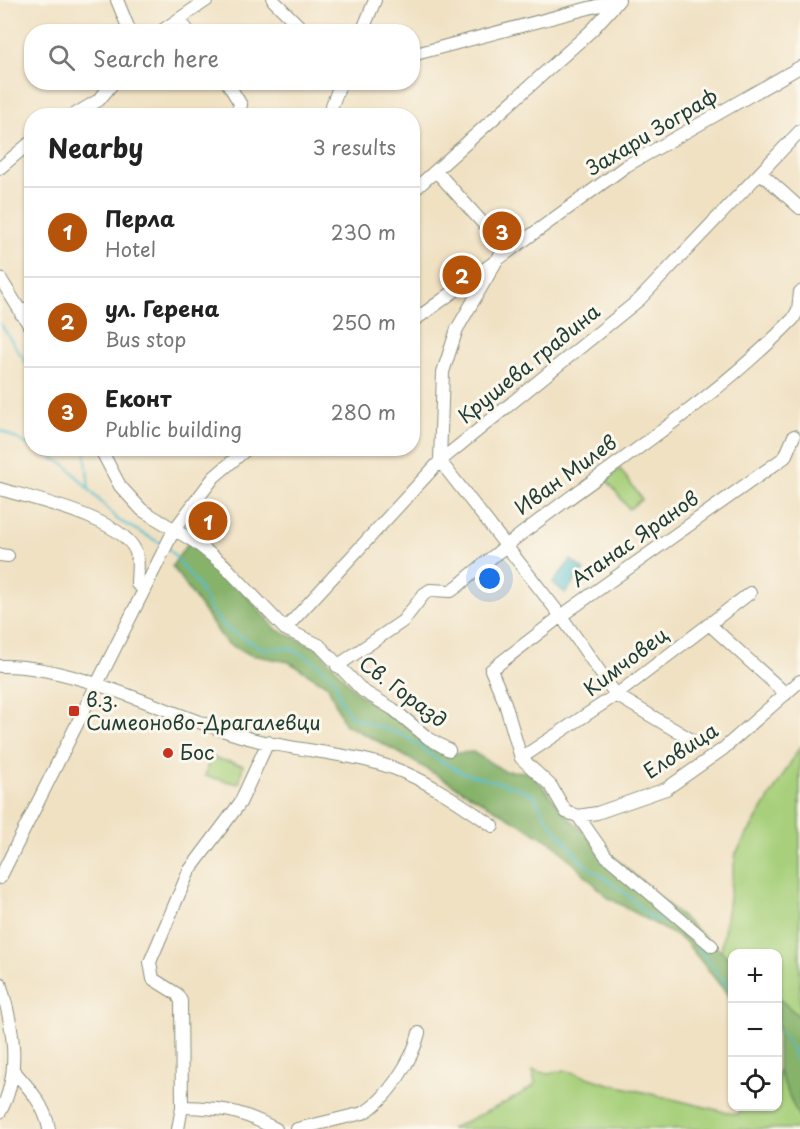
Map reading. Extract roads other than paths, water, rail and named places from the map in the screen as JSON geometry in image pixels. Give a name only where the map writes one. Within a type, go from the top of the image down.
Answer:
[{"type":"street","points":[[117,0],[127,24]]},
{"type":"street","points":[[172,24],[207,0]]},
{"type":"street","points":[[273,0],[297,24]]},
{"type":"street","points":[[365,24],[375,0]]},
{"type":"street","points":[[420,53],[619,0]]},
{"type":"street","points":[[420,185],[592,30],[619,0]]},
{"type":"street","points":[[179,19],[183,24]]},
{"type":"street","name":"Захари Зограф","points":[[420,316],[626,166],[800,67]]},
{"type":"street","points":[[86,108],[99,100],[107,90]]},
{"type":"street","points":[[231,90],[241,105],[239,108]]},
{"type":"street","points":[[331,108],[338,90]]},
{"type":"street","name":"Крушева градина","points":[[285,629],[440,461],[640,299],[762,174],[800,131]]},
{"type":"street","points":[[0,168],[24,148]]},
{"type":"street","points":[[436,171],[504,253],[458,329],[443,372],[440,389],[440,461],[561,616],[616,695],[690,739]]},
{"type":"street","points":[[762,174],[800,208]]},
{"type":"street","points":[[0,278],[24,318]]},
{"type":"street","name":"Иван Милев","points":[[337,666],[403,621],[424,594],[430,590],[451,591],[506,543],[727,382],[793,319],[798,310],[800,292]]},
{"type":"street","name":"Атанас Яранов","points":[[521,758],[505,703],[491,670],[561,616],[785,457],[794,436]]},
{"type":"street","name":"Св. Горазд","points":[[104,456],[120,486],[142,510],[172,534],[186,535],[224,566],[285,629],[319,645],[363,691],[393,709],[428,738],[449,750]]},
{"type":"street","points":[[0,878],[94,685],[172,534],[209,483],[239,456]]},
{"type":"street","points":[[0,489],[96,518],[130,543],[137,555],[136,584],[143,589]]},
{"type":"street","name":"Кимчовец","points":[[521,758],[616,695],[750,593]]},
{"type":"street","points":[[709,624],[786,694]]},
{"type":"street","points":[[0,666],[19,666],[66,676],[248,738],[380,765],[403,772],[441,791],[493,826]]},
{"type":"street","name":"Еловица","points":[[578,816],[597,813],[666,789],[723,749],[800,681]]},
{"type":"street","points":[[178,1129],[182,1107],[182,1001],[177,994],[153,979],[150,962],[189,871],[240,803],[268,742]]},
{"type":"street","points":[[521,758],[551,786],[566,812],[578,816],[606,856],[712,946]]},
{"type":"street","points":[[0,983],[13,1034],[13,1070],[0,1112]]},
{"type":"street","points":[[297,1129],[363,1113],[372,1108],[406,1066],[415,1051],[419,1033]]},
{"type":"street","points":[[13,1070],[41,1105],[47,1115],[49,1129]]},
{"type":"street","points":[[182,1107],[235,1110],[276,1129]]},
{"type":"water","points":[[571,560],[584,570],[565,593],[553,583]]},
{"type":"waterway","points":[[0,323],[24,360]]},
{"type":"waterway","points":[[0,430],[24,443]]},
{"type":"waterway","points":[[49,456],[66,465],[118,520],[162,544]]},
{"type":"waterway","points":[[86,456],[89,490]]},
{"type":"waterway","points":[[169,549],[197,584],[212,612],[228,630],[264,649],[289,648],[314,661],[335,680],[341,701],[352,717],[407,737],[435,758],[463,773],[519,788],[535,796],[544,815],[584,864],[624,892],[651,918],[676,923],[684,930]]},
{"type":"waterway","points":[[688,934],[728,987]]},
{"type":"waterway","points":[[782,1035],[800,1067]]},
{"type":"place","name":"Еконт","points":[[502,231]]},
{"type":"place","name":"ул. Герена","points":[[462,275]]},
{"type":"place","name":"Перла","points":[[208,521]]},
{"type":"place","name":"в.з. Симеоново-Драгалевци","points":[[74,711]]},
{"type":"place","name":"Бос","points":[[168,753]]}]
